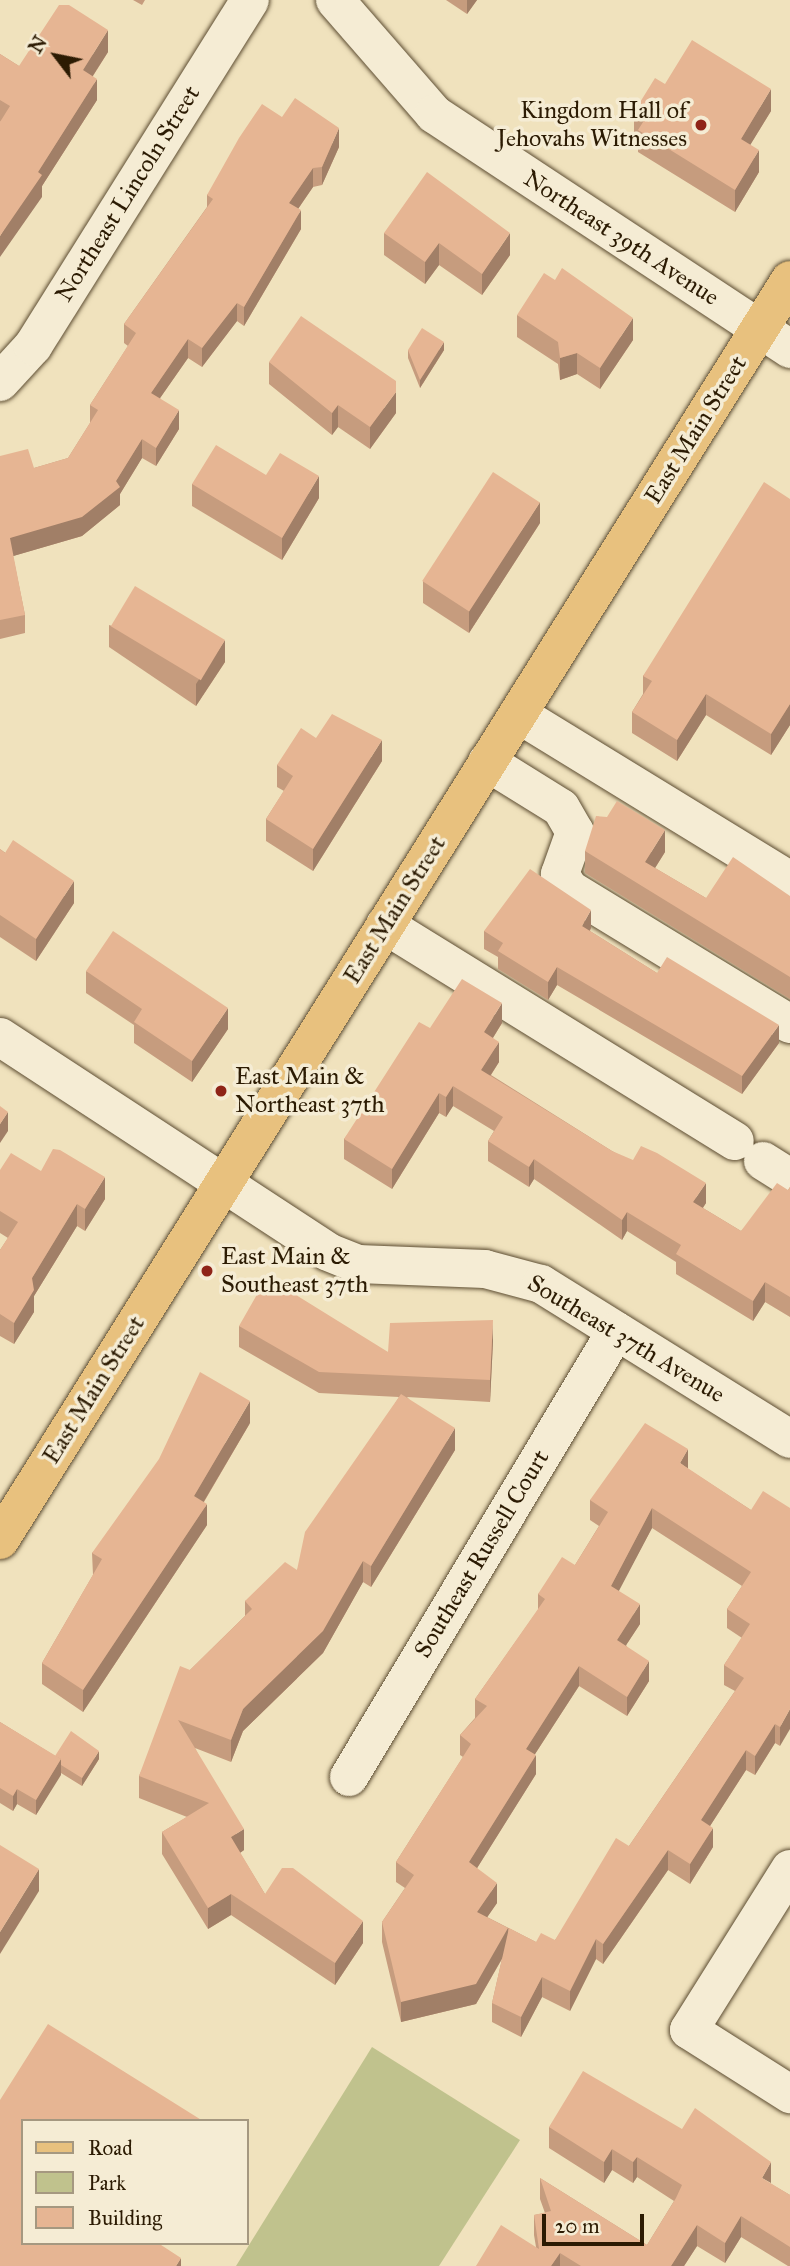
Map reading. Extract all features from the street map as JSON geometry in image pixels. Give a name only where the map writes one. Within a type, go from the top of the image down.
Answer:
[{"type":"main road","name":"East Main Street","points":[[0,1540],[517,714],[775,339],[790,280]]},
{"type":"street","name":"Northeast Lincoln Street","points":[[0,382],[33,346],[250,0]]},
{"type":"street","name":"Northeast 39th Avenue","points":[[335,0],[433,114],[775,339]]},
{"type":"street","points":[[517,714],[790,881]]},
{"type":"street","points":[[487,762],[561,808],[575,832],[560,874],[569,889],[790,1024]]},
{"type":"street","points":[[385,925],[762,1160]]},
{"type":"street","name":"Southeast 37th Avenue","points":[[0,1037],[221,1186],[358,1264],[509,1272],[541,1283],[790,1438]]},
{"type":"street","name":"Southeast Russell Court","points":[[349,1777],[616,1331]]},
{"type":"street","points":[[790,1869],[689,2030],[790,2094]]},
{"type":"green space","points":[[372,2047],[520,2140],[439,2266],[236,2266]]},
{"type":"building","points":[[59,5],[69,5],[108,30],[83,70],[97,79],[38,172],[42,175],[0,236],[0,122],[10,106],[0,100],[0,54],[19,66]]},
{"type":"building","name":"Kingdom Hall of Jehovahs Witnesses","points":[[692,40],[771,89],[741,139],[759,150],[735,190],[638,130],[645,119],[634,112],[655,78],[665,84]]},
{"type":"building","points":[[295,98],[339,128],[322,167],[313,168],[289,203],[301,210],[244,307],[237,303],[202,348],[188,339],[151,393],[179,410],[156,448],[142,439],[116,481],[120,487],[82,517],[10,538],[25,615],[0,620],[0,456],[28,449],[34,468],[68,458],[98,410],[90,405],[136,333],[124,324],[213,199],[207,195],[239,138],[262,104],[282,117]]},
{"type":"building","points":[[427,172],[510,233],[482,274],[439,243],[425,262],[384,233]]},
{"type":"building","points":[[562,268],[633,318],[600,368],[577,353],[560,358],[558,342],[517,315],[544,273],[555,280]]},
{"type":"building","points":[[301,316],[396,381],[396,392],[370,427],[338,405],[332,413],[269,362]]},
{"type":"building","points":[[422,328],[444,342],[420,380],[408,350]]},
{"type":"building","points":[[216,445],[266,475],[280,453],[319,476],[282,538],[192,484]]},
{"type":"building","points":[[493,472],[540,502],[469,612],[422,581]]},
{"type":"building","points":[[764,482],[790,499],[790,704],[771,734],[706,694],[677,740],[632,712],[652,681],[643,676]]},
{"type":"building","points":[[135,586],[225,640],[201,680],[111,626]]},
{"type":"building","points":[[332,714],[382,740],[313,849],[266,819],[293,776],[277,765],[301,728],[316,738]]},
{"type":"building","points":[[617,801],[665,830],[645,862],[706,898],[733,857],[790,896],[790,977],[585,851],[596,816],[607,817]]},
{"type":"building","points":[[13,840],[74,881],[36,939],[0,915],[0,849],[5,853]]},
{"type":"building","points":[[530,869],[591,910],[582,926],[657,973],[667,957],[779,1025],[742,1076],[557,967],[548,982],[498,951],[503,943],[484,931]]},
{"type":"building","points":[[113,931],[228,1008],[192,1061],[134,1022],[142,1009],[86,971]]},
{"type":"building","points":[[462,979],[502,1003],[484,1032],[499,1042],[481,1070],[612,1151],[633,1160],[641,1146],[706,1183],[693,1202],[741,1231],[777,1183],[788,1190],[790,1187],[790,1297],[765,1282],[753,1301],[676,1254],[681,1245],[627,1212],[622,1220],[534,1159],[529,1167],[488,1141],[503,1117],[453,1086],[446,1097],[439,1093],[392,1169],[344,1139],[419,1022],[430,1028]]},
{"type":"building","points":[[0,1106],[8,1112],[0,1124]]},
{"type":"building","points":[[53,1149],[60,1150],[105,1177],[85,1209],[77,1204],[32,1278],[34,1290],[14,1323],[0,1314],[0,1250],[18,1222],[0,1211],[0,1170],[11,1153],[41,1171]]},
{"type":"building","points":[[267,1277],[388,1352],[390,1323],[493,1320],[490,1380],[319,1372],[239,1326]]},
{"type":"building","points":[[200,1372],[250,1401],[194,1496],[207,1504],[83,1690],[42,1663],[102,1559],[92,1553],[159,1459]]},
{"type":"building","points":[[401,1394],[455,1428],[371,1566],[363,1561],[323,1631],[243,1709],[231,1740],[178,1720],[244,1829],[231,1837],[265,1894],[282,1868],[293,1868],[363,1921],[335,1963],[231,1894],[208,1908],[162,1832],[209,1803],[139,1776],[180,1666],[190,1670],[252,1609],[245,1601],[285,1562],[297,1570],[305,1532]]},
{"type":"building","points":[[645,1423],[688,1449],[680,1463],[751,1510],[763,1491],[790,1508],[790,1709],[780,1727],[775,1724],[755,1756],[746,1750],[701,1820],[713,1828],[690,1864],[668,1850],[603,1944],[596,1939],[570,1991],[542,1977],[521,2017],[492,2003],[509,1928],[536,1942],[541,1933],[555,1940],[616,1838],[629,1846],[744,1678],[724,1665],[750,1624],[727,1609],[751,1572],[652,1508],[611,1586],[640,1604],[617,1640],[649,1661],[627,1697],[579,1666],[526,1749],[536,1755],[469,1862],[497,1883],[477,1912],[508,1928],[476,1984],[401,2002],[382,1922],[414,1875],[396,1862],[471,1744],[460,1735],[487,1706],[475,1699],[545,1599],[538,1594],[562,1557],[575,1565],[608,1512],[590,1500]]},
{"type":"building","points":[[0,1722],[61,1759],[36,1800],[17,1789],[13,1796],[0,1788]]},
{"type":"building","points":[[71,1731],[99,1751],[82,1778],[61,1765],[61,1759],[55,1756]]},
{"type":"building","points":[[0,1845],[39,1869],[0,1932]]},
{"type":"building","points":[[48,2024],[200,2119],[21,2119],[21,2245],[161,2245],[181,2258],[176,2266],[0,2266],[0,2100]]},
{"type":"building","points":[[583,2071],[682,2129],[695,2108],[771,2162],[762,2178],[790,2195],[790,2247],[741,2216],[725,2243],[697,2225],[671,2266],[581,2266],[560,2253],[551,2266],[476,2266],[501,2225],[539,2249],[534,2215],[551,2211],[540,2178],[647,2245],[676,2198],[682,2185],[637,2157],[633,2162],[612,2149],[604,2162],[549,2127]]},
{"type":"place","name":"Kingdom Hall of Jehovahs Witnesses","points":[[701,125]]},
{"type":"place","name":"East Main & Northeast 37th","points":[[221,1091]]},
{"type":"place","name":"East Main & Southeast 37th","points":[[207,1271]]}]
